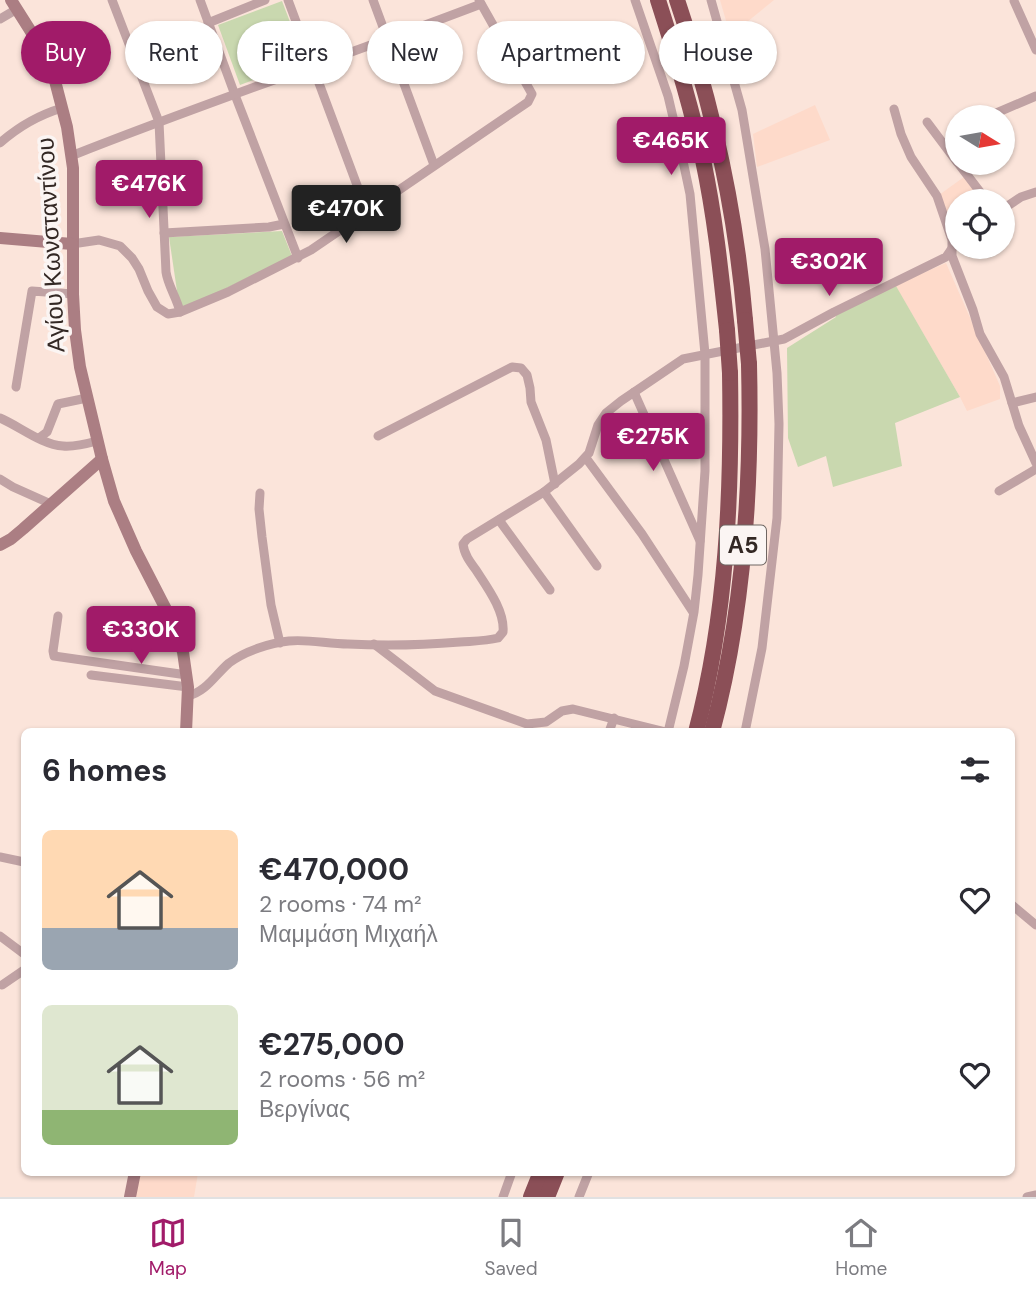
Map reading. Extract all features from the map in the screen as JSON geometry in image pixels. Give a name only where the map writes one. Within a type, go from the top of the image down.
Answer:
[{"type":"highway","name":"Α5","points":[[658,0],[684,84],[703,162],[718,248],[730,373],[731,458],[727,531],[705,727]]},
{"type":"highway","name":"Α5","points":[[677,0],[721,158],[738,253],[748,364],[750,446],[744,540],[732,638],[705,727]]},
{"type":"highway","points":[[531,1197],[539,1176]]},
{"type":"highway","points":[[547,1197],[555,1176]]},
{"type":"main road","name":"Αγίου Κωνσταντίνου","points":[[18,4],[47,57],[72,156],[76,345],[97,442],[124,526],[176,630],[183,652],[188,686],[186,728]]},
{"type":"main road","points":[[0,238],[72,244]]},
{"type":"main road","points":[[0,545],[11,539],[102,459]]},
{"type":"main road","points":[[130,1197],[134,1176]]},
{"type":"street","points":[[112,0],[159,122],[167,281],[177,299],[180,312]]},
{"type":"street","points":[[200,0],[207,21]]},
{"type":"street","points":[[213,21],[265,0]]},
{"type":"street","points":[[288,0],[296,21]]},
{"type":"street","points":[[373,0],[381,21]]},
{"type":"street","points":[[635,0],[668,96],[690,194],[705,354],[705,471],[694,612],[668,728]]},
{"type":"street","points":[[711,0],[742,110],[765,248],[775,342],[779,424],[777,518],[762,648],[746,728]]},
{"type":"street","points":[[1014,1],[1036,50]]},
{"type":"street","points":[[72,244],[99,240],[120,246],[132,258],[157,307],[167,314],[180,312],[228,292],[298,258],[528,102],[532,94],[480,2],[434,21]]},
{"type":"street","points":[[0,19],[18,4]]},
{"type":"street","points":[[223,62],[298,258]]},
{"type":"street","points":[[72,156],[264,84]]},
{"type":"street","points":[[319,84],[366,212]]},
{"type":"street","points":[[404,84],[434,165]]},
{"type":"street","points":[[1015,105],[1036,96]]},
{"type":"street","points":[[0,143],[14,131],[37,118],[62,108]]},
{"type":"street","points":[[894,109],[911,157],[937,196],[945,219]]},
{"type":"street","points":[[927,122],[945,145]]},
{"type":"street","points":[[1015,201],[1036,192]]},
{"type":"street","points":[[164,233],[284,224]]},
{"type":"street","points":[[58,616],[54,656],[188,686],[197,694],[236,659],[280,643],[303,640],[347,644],[440,643],[501,636],[504,628],[502,618],[463,548],[467,539],[544,492],[586,458],[601,419],[621,401],[683,359],[784,339],[945,258]]},
{"type":"street","points":[[953,259],[980,334],[1004,377],[1024,438],[1036,463]]},
{"type":"street","points":[[16,387],[32,291],[73,294]]},
{"type":"street","points":[[378,436],[518,366],[527,376],[531,402],[546,440],[555,484]]},
{"type":"street","points":[[634,392],[700,542]]},
{"type":"street","points":[[1012,402],[1036,397]]},
{"type":"street","points":[[38,438],[47,432],[58,404],[87,398]]},
{"type":"street","points":[[0,418],[38,438],[65,447],[97,442]]},
{"type":"street","points":[[586,458],[642,534],[694,612]]},
{"type":"street","points":[[999,491],[1036,469]]},
{"type":"street","points":[[0,480],[51,505]]},
{"type":"street","points":[[544,492],[597,566]]},
{"type":"street","points":[[260,493],[259,509],[271,605],[280,643]]},
{"type":"street","points":[[499,520],[550,590]]},
{"type":"street","points":[[374,644],[435,691],[527,724],[546,722],[562,711],[572,709],[652,728]]},
{"type":"street","points":[[91,674],[188,686]]},
{"type":"street","points":[[610,728],[614,718]]},
{"type":"street","points":[[0,857],[21,861]]},
{"type":"street","points":[[1015,908],[1036,925]]},
{"type":"street","points":[[0,936],[21,952]]},
{"type":"street","points":[[2,985],[21,972]]},
{"type":"street","points":[[503,1197],[511,1176]]},
{"type":"street","points":[[579,1197],[587,1176]]},
{"type":"street","points":[[1027,1197],[1036,1195]]},
{"type":"shaded area","points":[[720,0],[774,0],[748,21],[726,21]]},
{"type":"shaded area","points":[[815,105],[830,140],[757,167],[753,134]]},
{"type":"shaded area","points":[[964,177],[972,189],[947,189]]},
{"type":"shaded area","points":[[945,191],[945,212],[939,195]]},
{"type":"shaded area","points":[[946,263],[1000,386],[1000,399],[967,411],[895,285]]},
{"type":"shaded area","points":[[138,1176],[198,1176],[194,1197],[134,1197]]},
{"type":"green space","points":[[282,1],[290,21],[237,21],[237,77],[223,39],[223,23]]},
{"type":"green space","points":[[282,231],[292,256],[180,311],[169,237]]},
{"type":"green space","points":[[896,286],[960,397],[895,423],[902,466],[833,487],[826,456],[798,467],[788,438],[787,348],[836,317],[835,315]]}]
